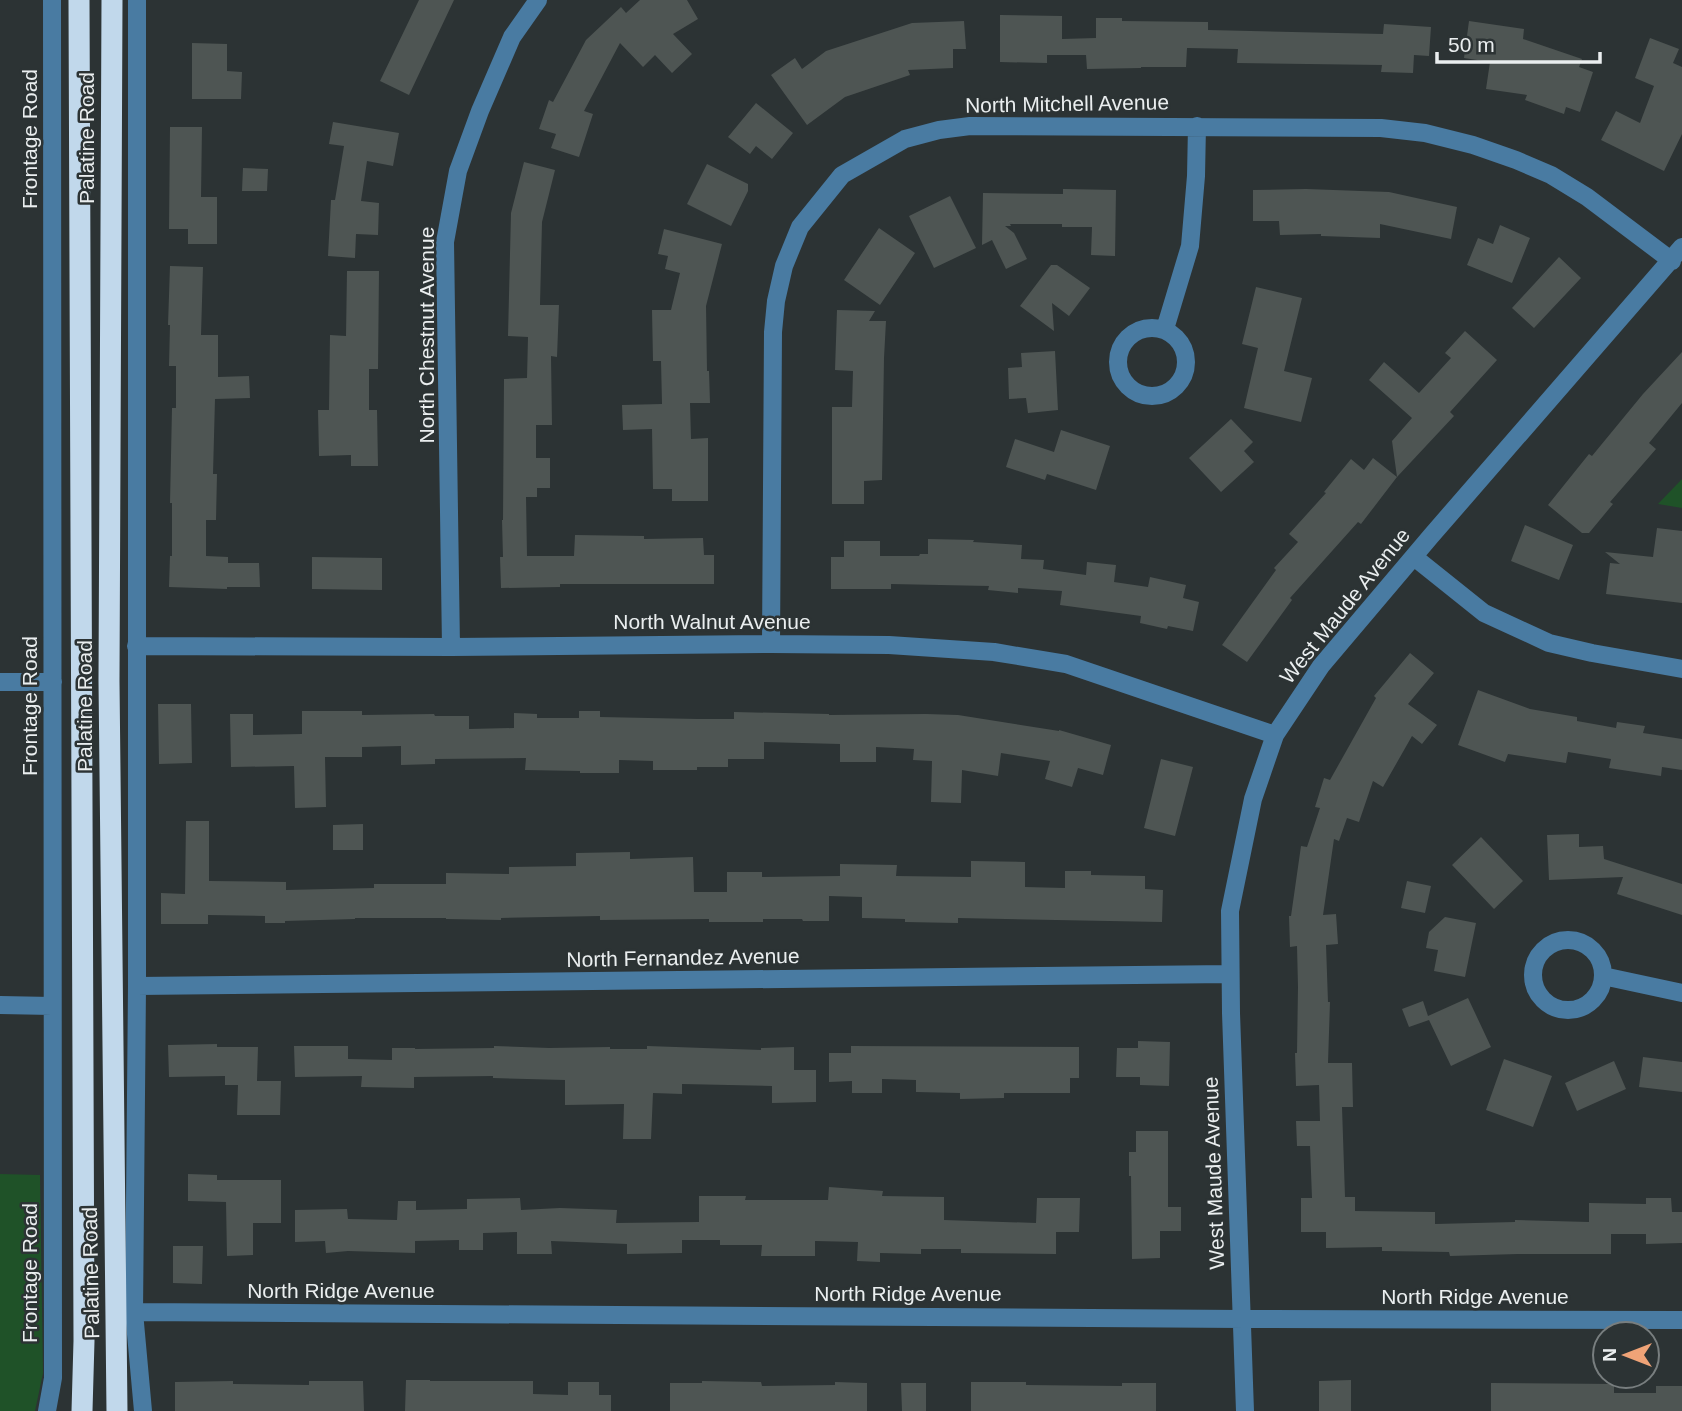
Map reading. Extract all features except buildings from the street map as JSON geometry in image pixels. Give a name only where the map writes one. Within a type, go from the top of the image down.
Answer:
[{"type":"highway","name":"Palatine Road","points":[[79,0],[84,1341],[82,1411]]},
{"type":"highway","name":"Palatine Road","points":[[112,0],[109,695],[117,1411]]},
{"type":"street","name":"Frontage Road","points":[[47,1411],[54,1378],[52,0]]},
{"type":"street","points":[[136,0],[137,986],[134,1312],[143,1411]]},
{"type":"street","name":"North Chestnut Avenue","points":[[451,647],[445,242],[458,171],[480,111],[512,37],[538,0]]},
{"type":"street","name":"North Mitchell Avenue","points":[[771,644],[773,332],[776,301],[784,266],[800,227],[842,175],[905,139],[939,130],[970,126],[1381,128],[1425,133],[1473,145],[1551,175],[1677,254]]},
{"type":"street","points":[[1165,329],[1190,246],[1197,126]]},
{"type":"street","name":"West Maude Avenue","points":[[1245,1411],[1230,911],[1253,799],[1275,735],[1321,666],[1677,254]]},
{"type":"street","points":[[1414,557],[1484,613],[1549,642],[1592,653],[1682,668]]},
{"type":"street","name":"North Walnut Avenue","points":[[136,646],[771,644],[952,648],[1066,664],[1275,735]]},
{"type":"street","points":[[0,682],[54,682]]},
{"type":"street","points":[[1563,940],[1572,940],[1584,944],[1595,953],[1603,976],[1594,999],[1584,1007],[1564,1011],[1548,1005],[1536,991],[1533,970],[1536,959],[1544,949],[1563,940]]},
{"type":"street","name":"North Fernandez Avenue","points":[[137,986],[1230,974]]},
{"type":"street","points":[[1603,976],[1682,993]]},
{"type":"street","points":[[0,1005],[52,1006]]},
{"type":"street","name":"North Ridge Avenue","points":[[134,1312],[1682,1320]]},
{"type":"green space","points":[[1682,479],[1682,508],[1658,504]]},
{"type":"green space","points":[[0,1174],[40,1175],[43,1373],[35,1411],[0,1411]]}]
